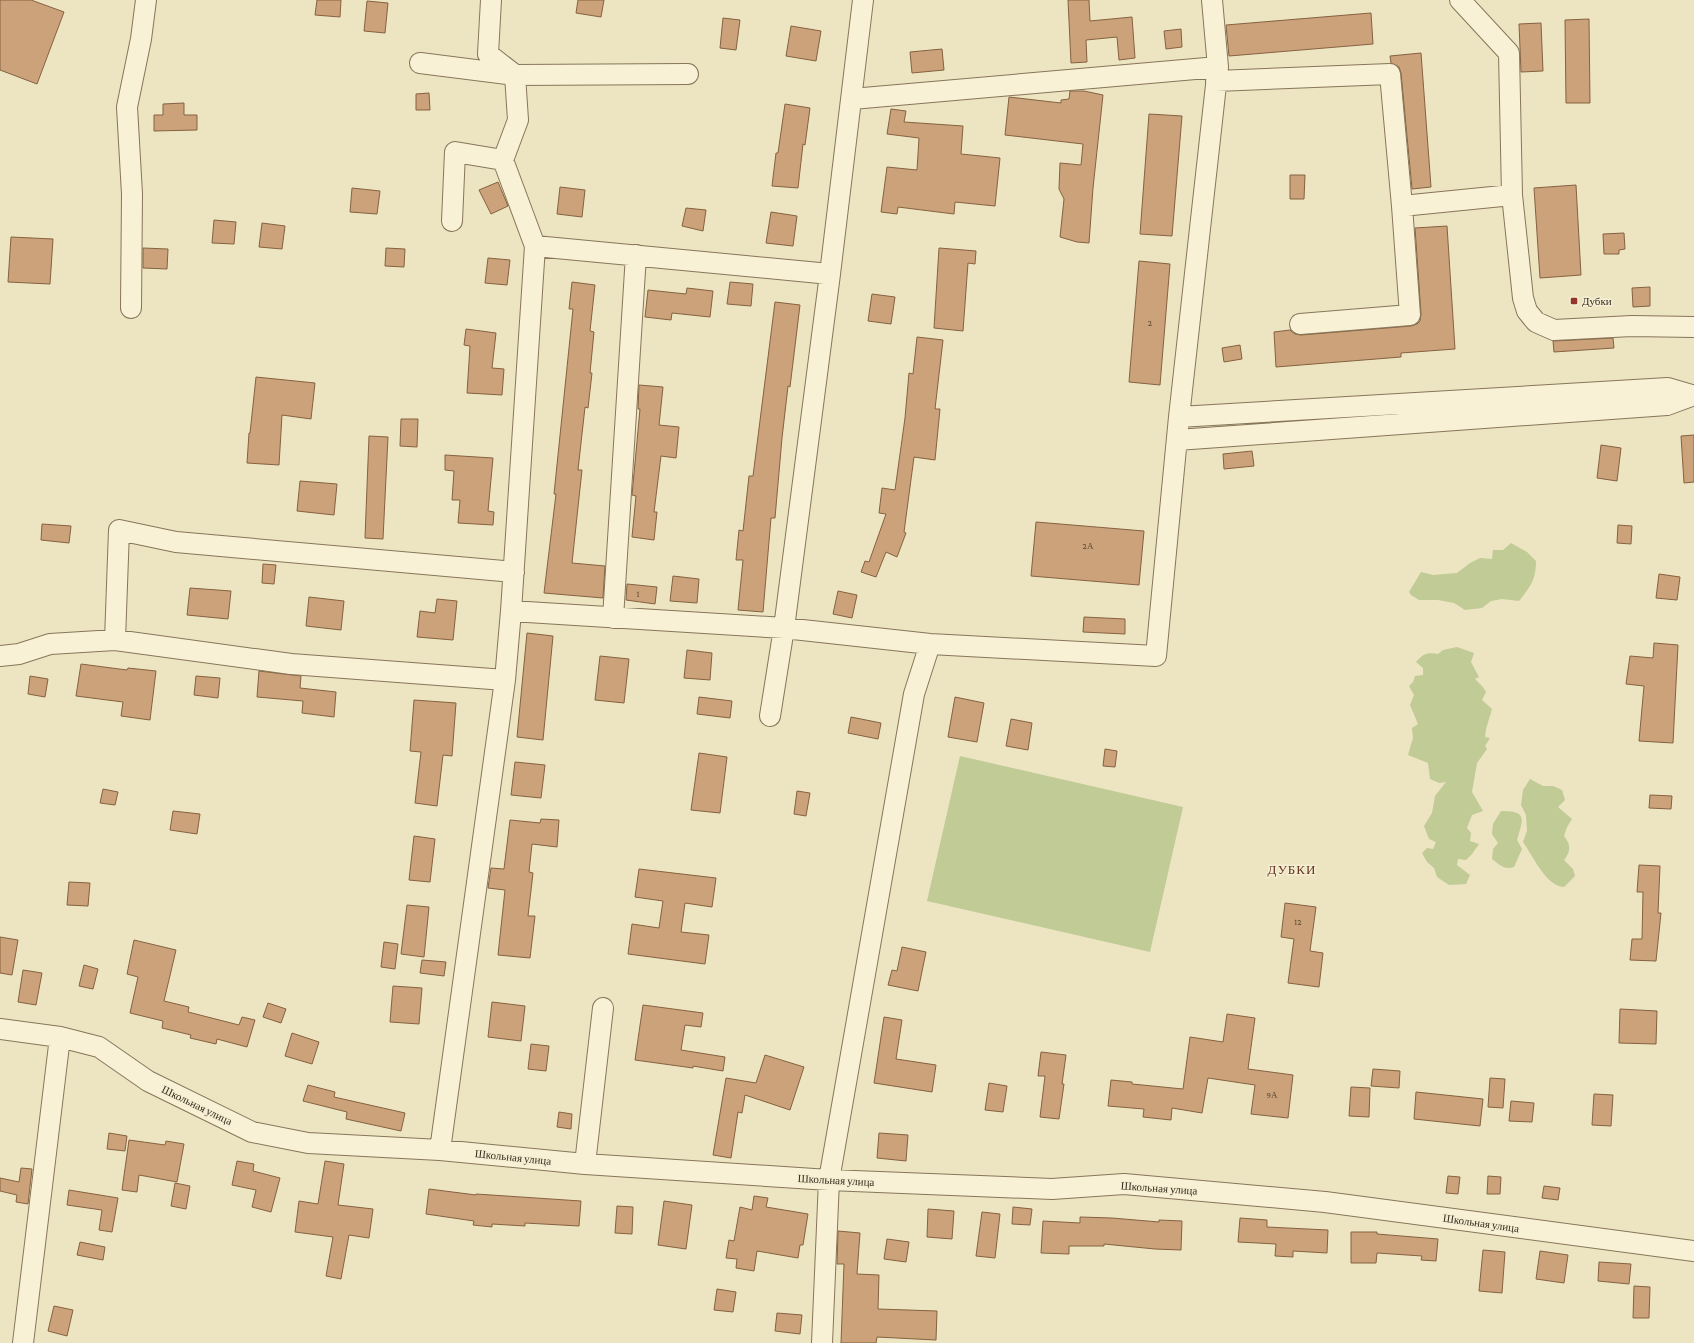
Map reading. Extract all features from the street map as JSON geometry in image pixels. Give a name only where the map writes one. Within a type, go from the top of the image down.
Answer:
[{"type":"street","points":[[131,308],[132,194],[127,107],[141,39],[146,0]]},
{"type":"street","points":[[440,1150],[505,680],[514,572],[535,246],[503,160],[518,120],[515,76],[488,54],[491,0]]},
{"type":"street","points":[[770,716],[784,628],[830,274],[863,0]]},
{"type":"street","points":[[511,611],[784,628],[930,644],[1156,656],[1179,417],[1217,74],[1212,0]]},
{"type":"street","points":[[1460,0],[1509,53],[1512,195],[1523,298],[1527,311],[1536,322],[1554,330],[1632,326],[1694,327]]},
{"type":"street","points":[[420,63],[515,76],[688,74]]},
{"type":"street","points":[[852,99],[1217,74],[1390,74],[1410,315],[1300,324]]},
{"type":"street","points":[[452,221],[455,152],[503,160]]},
{"type":"street","points":[[1402,206],[1512,195]]},
{"type":"street","points":[[535,246],[830,274]]},
{"type":"street","points":[[614,618],[636,255]]},
{"type":"street","points":[[1179,417],[1668,388],[1693,395]]},
{"type":"street","points":[[1177,440],[1667,405],[1693,395]]},
{"type":"street","points":[[115,640],[119,530],[176,542],[514,572]]},
{"type":"street","points":[[0,656],[19,654],[50,644],[115,640],[291,664],[505,680]]},
{"type":"street","points":[[822,1343],[829,1180],[914,694],[930,644]]},
{"type":"street","points":[[585,1164],[603,1008]]},
{"type":"street","name":"Школьная улица","points":[[0,1029],[60,1037],[99,1048],[148,1081],[252,1132],[308,1143],[440,1150],[585,1164],[829,1180],[1052,1189],[1124,1184],[1325,1202],[1694,1251]]},
{"type":"street","points":[[23,1343],[60,1037]]},
{"type":"green space","points":[[1511,543],[1527,552],[1536,561],[1536,568],[1532,583],[1519,601],[1502,599],[1491,601],[1482,608],[1465,610],[1454,603],[1438,600],[1419,600],[1409,592],[1421,572],[1433,575],[1457,573],[1470,563],[1480,558],[1492,559],[1493,550],[1503,550]]},
{"type":"green space","points":[[1457,647],[1474,653],[1471,662],[1479,677],[1475,679],[1486,692],[1482,700],[1492,709],[1485,737],[1490,738],[1485,746],[1487,749],[1477,763],[1472,792],[1483,811],[1472,815],[1467,828],[1471,833],[1470,841],[1479,844],[1466,860],[1458,859],[1457,865],[1470,875],[1466,884],[1449,885],[1437,877],[1434,868],[1427,862],[1422,853],[1427,848],[1433,849],[1436,842],[1429,839],[1424,826],[1432,813],[1435,796],[1446,782],[1439,783],[1430,779],[1428,763],[1408,755],[1413,738],[1412,728],[1418,724],[1410,705],[1414,695],[1409,686],[1413,682],[1415,676],[1423,675],[1423,668],[1416,662],[1421,657],[1431,653],[1438,654],[1443,650]]},
{"type":"green space","points":[[960,756],[1183,807],[1150,952],[927,901]]},
{"type":"green space","points":[[1530,779],[1543,786],[1553,786],[1562,790],[1565,800],[1558,807],[1572,819],[1564,836],[1569,845],[1569,851],[1564,860],[1573,869],[1575,876],[1564,887],[1551,882],[1540,869],[1523,842],[1527,831],[1526,815],[1521,805],[1523,790]]},
{"type":"green space","points":[[1501,811],[1510,811],[1520,815],[1522,822],[1517,840],[1522,849],[1514,867],[1511,868],[1502,866],[1492,859],[1493,849],[1498,843],[1492,834],[1493,824]]},
{"type":"building","points":[[0,0],[31,0],[64,12],[37,84],[0,70]]},
{"type":"building","points":[[317,0],[341,0],[340,17],[315,15]]},
{"type":"building","points":[[578,0],[604,0],[601,17],[576,13]]},
{"type":"building","points":[[1068,0],[1089,0],[1090,21],[1132,17],[1135,58],[1119,60],[1117,37],[1086,40],[1087,62],[1071,63]]},
{"type":"building","points":[[367,1],[388,3],[385,33],[364,31]]},
{"type":"building","points":[[1371,13],[1373,44],[1229,56],[1226,25]]},
{"type":"building","points":[[723,18],[740,20],[736,50],[720,48]]},
{"type":"building","points":[[1589,19],[1590,103],[1566,103],[1565,20]]},
{"type":"building","points":[[1541,23],[1543,71],[1521,72],[1519,24]]},
{"type":"building","points":[[791,26],[821,31],[816,61],[786,56]]},
{"type":"building","points":[[1181,29],[1182,47],[1166,49],[1164,31]]},
{"type":"building","points":[[942,49],[944,70],[912,73],[910,52]]},
{"type":"building","points":[[1421,53],[1431,187],[1412,189],[1401,73],[1399,67],[1391,63],[1390,56]]},
{"type":"building","points":[[1070,91],[1084,91],[1103,95],[1089,243],[1077,242],[1060,237],[1064,199],[1059,189],[1060,163],[1081,165],[1083,144],[1005,135],[1009,97],[1061,103],[1061,100],[1069,99]]},
{"type":"building","points":[[429,93],[430,110],[416,110],[416,94]]},
{"type":"building","points":[[184,103],[184,115],[197,115],[197,130],[154,131],[154,115],[163,115],[163,104]]},
{"type":"building","points":[[785,104],[810,108],[805,145],[803,144],[798,188],[772,186],[776,153],[778,153]]},
{"type":"building","points":[[891,109],[906,111],[904,122],[963,126],[961,154],[1000,158],[995,206],[955,202],[954,214],[898,207],[897,214],[881,212],[887,167],[917,170],[919,138],[887,134]]},
{"type":"building","points":[[1149,114],[1182,116],[1172,236],[1140,234]]},
{"type":"building","points":[[1290,175],[1305,175],[1304,199],[1290,199]]},
{"type":"building","points":[[498,182],[508,206],[491,214],[479,190]]},
{"type":"building","points":[[1576,185],[1581,275],[1540,278],[1534,188]]},
{"type":"building","points":[[560,187],[585,190],[582,217],[557,214]]},
{"type":"building","points":[[352,188],[380,191],[377,214],[350,212]]},
{"type":"building","points":[[686,208],[706,210],[703,231],[682,226]]},
{"type":"building","points":[[771,212],[797,216],[793,246],[766,243]]},
{"type":"building","points":[[214,220],[236,222],[234,244],[212,243]]},
{"type":"building","points":[[262,223],[285,226],[282,249],[259,247]]},
{"type":"building","points":[[1447,226],[1455,349],[1401,353],[1401,357],[1276,367],[1274,332],[1290,330],[1295,334],[1301,335],[1411,326],[1417,324],[1420,321],[1421,314],[1415,228]]},
{"type":"building","points":[[1624,233],[1625,249],[1619,250],[1619,254],[1604,254],[1603,234]]},
{"type":"building","points":[[11,237],[53,239],[50,284],[8,282]]},
{"type":"building","points":[[143,248],[168,249],[167,269],[143,268]]},
{"type":"building","points":[[386,248],[405,249],[404,267],[385,266]]},
{"type":"building","points":[[939,248],[976,251],[975,264],[968,263],[963,331],[934,328]]},
{"type":"building","points":[[488,258],[510,260],[507,285],[485,283]]},
{"type":"building","points":[[1139,261],[1170,264],[1160,385],[1129,382]]},
{"type":"building","points":[[572,282],[595,285],[590,331],[594,332],[590,373],[592,373],[588,408],[585,407],[578,470],[582,470],[572,563],[605,566],[603,598],[544,593],[556,494],[554,494],[573,309],[569,309]]},
{"type":"building","points":[[730,282],[753,284],[751,306],[727,304]]},
{"type":"building","points":[[1650,287],[1650,306],[1633,307],[1632,288]]},
{"type":"building","points":[[687,288],[713,291],[710,317],[672,313],[671,320],[645,317],[648,290],[686,294]]},
{"type":"building","points":[[872,294],[895,297],[891,324],[868,321]]},
{"type":"building","points":[[775,302],[800,305],[790,387],[788,386],[775,518],[771,518],[763,612],[738,610],[743,560],[736,560],[739,530],[743,531],[749,476],[753,476]]},
{"type":"building","points":[[466,329],[496,333],[492,368],[504,369],[502,395],[467,393],[470,346],[464,345]]},
{"type":"building","points":[[917,337],[943,340],[935,409],[940,409],[935,460],[914,457],[904,532],[906,533],[897,557],[886,552],[876,577],[861,572],[865,561],[869,562],[886,514],[879,513],[882,488],[895,490],[905,418],[909,373],[913,374]]},
{"type":"building","points":[[1613,338],[1614,348],[1554,352],[1553,341]]},
{"type":"building","points":[[1240,345],[1242,359],[1224,362],[1222,348]]},
{"type":"building","points":[[256,377],[315,383],[311,419],[282,415],[279,465],[247,463]]},
{"type":"building","points":[[639,385],[663,387],[659,425],[679,427],[676,458],[661,456],[654,512],[657,512],[654,540],[632,537],[636,496],[632,495],[640,409],[638,409]]},
{"type":"building","points":[[401,419],[418,419],[417,447],[400,446]]},
{"type":"building","points":[[1694,435],[1694,482],[1684,483],[1681,436]]},
{"type":"building","points":[[369,436],[388,437],[383,539],[365,538]]},
{"type":"building","points":[[1601,445],[1621,448],[1617,481],[1597,478]]},
{"type":"building","points":[[1252,451],[1254,466],[1224,469],[1223,454]]},
{"type":"building","points":[[445,455],[493,458],[488,511],[494,512],[493,525],[458,523],[460,500],[452,500],[454,471],[445,470]]},
{"type":"building","points":[[300,481],[337,484],[334,515],[297,511]]},
{"type":"building","points":[[1036,522],[1144,531],[1139,585],[1031,576]]},
{"type":"building","points":[[42,524],[71,526],[69,543],[41,540]]},
{"type":"building","points":[[1618,525],[1632,526],[1631,544],[1617,543]]},
{"type":"building","points":[[263,564],[276,565],[274,584],[262,583]]},
{"type":"building","points":[[1659,574],[1680,577],[1677,600],[1656,598]]},
{"type":"building","points":[[673,576],[699,579],[697,603],[670,601]]},
{"type":"building","points":[[627,584],[657,587],[655,604],[626,600]]},
{"type":"building","points":[[190,588],[231,591],[228,619],[187,615]]},
{"type":"building","points":[[838,591],[857,595],[852,618],[833,614]]},
{"type":"building","points":[[309,597],[344,601],[341,630],[306,626]]},
{"type":"building","points":[[437,599],[457,601],[453,640],[417,637],[420,611],[435,613]]},
{"type":"building","points":[[1084,617],[1125,619],[1125,634],[1083,632]]},
{"type":"building","points":[[527,633],[553,636],[543,740],[517,737]]},
{"type":"building","points":[[1654,643],[1678,645],[1673,743],[1639,741],[1644,686],[1626,684],[1630,656],[1653,658]]},
{"type":"building","points":[[687,650],[712,653],[710,680],[684,678]]},
{"type":"building","points":[[600,656],[629,659],[624,703],[595,700]]},
{"type":"building","points":[[81,664],[127,670],[128,668],[156,671],[150,720],[121,716],[123,702],[76,696]]},
{"type":"building","points":[[259,671],[301,676],[300,688],[336,692],[334,717],[302,713],[303,701],[257,697]]},
{"type":"building","points":[[30,676],[48,679],[45,697],[28,694]]},
{"type":"building","points":[[196,676],[220,678],[218,698],[194,695]]},
{"type":"building","points":[[699,697],[732,701],[730,718],[697,714]]},
{"type":"building","points":[[955,697],[984,703],[977,742],[948,737]]},
{"type":"building","points":[[414,700],[456,703],[452,756],[443,755],[437,806],[415,803],[421,752],[410,751]]},
{"type":"building","points":[[851,717],[881,723],[878,739],[848,733]]},
{"type":"building","points":[[1011,719],[1032,723],[1028,750],[1006,746]]},
{"type":"building","points":[[1105,749],[1117,751],[1115,767],[1103,766]]},
{"type":"building","points":[[699,753],[727,757],[720,813],[691,810]]},
{"type":"building","points":[[515,762],[545,765],[541,798],[511,795]]},
{"type":"building","points":[[103,789],[118,792],[115,805],[100,803]]},
{"type":"building","points":[[797,791],[810,793],[806,816],[794,814]]},
{"type":"building","points":[[1650,795],[1672,796],[1671,809],[1649,808]]},
{"type":"building","points":[[173,811],[200,814],[197,834],[170,830]]},
{"type":"building","points":[[541,819],[559,820],[557,847],[532,844],[529,872],[533,873],[528,916],[535,916],[530,958],[498,955],[505,890],[488,888],[491,868],[504,869],[510,820],[540,823]]},
{"type":"building","points":[[414,836],[435,839],[430,882],[409,880]]},
{"type":"building","points":[[1639,865],[1660,866],[1658,913],[1661,913],[1656,961],[1630,960],[1632,939],[1642,939],[1643,892],[1637,892]]},
{"type":"building","points":[[639,869],[716,878],[712,907],[685,903],[681,932],[709,935],[705,964],[628,954],[632,924],[659,928],[663,901],[635,897]]},
{"type":"building","points":[[69,882],[90,883],[88,906],[67,905]]},
{"type":"building","points":[[1285,903],[1316,907],[1310,951],[1323,953],[1319,987],[1288,983],[1294,939],[1281,937]]},
{"type":"building","points":[[407,905],[429,907],[424,957],[401,954]]},
{"type":"building","points":[[0,937],[18,940],[12,975],[0,973]]},
{"type":"building","points":[[134,940],[176,950],[164,1001],[189,1007],[188,1012],[239,1025],[242,1017],[255,1020],[247,1047],[217,1039],[216,1044],[190,1038],[191,1035],[162,1028],[163,1021],[130,1013],[138,977],[127,974]]},
{"type":"building","points":[[384,942],[398,944],[395,969],[381,967]]},
{"type":"building","points":[[902,947],[926,952],[918,991],[888,985],[892,970],[897,971]]},
{"type":"building","points":[[422,960],[446,962],[444,976],[420,973]]},
{"type":"building","points":[[84,965],[98,969],[93,989],[79,986]]},
{"type":"building","points":[[23,970],[42,973],[36,1005],[18,1002]]},
{"type":"building","points":[[393,986],[422,988],[419,1024],[390,1022]]},
{"type":"building","points":[[492,1002],[525,1006],[521,1041],[488,1037]]},
{"type":"building","points":[[268,1003],[286,1009],[281,1023],[263,1017]]},
{"type":"building","points":[[643,1005],[703,1013],[701,1027],[685,1025],[681,1050],[725,1057],[723,1071],[693,1066],[693,1068],[635,1060]]},
{"type":"building","points":[[1620,1009],[1657,1011],[1656,1044],[1619,1043]]},
{"type":"building","points":[[1227,1014],[1255,1018],[1248,1069],[1293,1075],[1288,1118],[1251,1114],[1255,1085],[1208,1078],[1202,1113],[1172,1108],[1171,1120],[1143,1117],[1144,1109],[1108,1106],[1111,1080],[1132,1082],[1132,1084],[1183,1089],[1190,1037],[1223,1042]]},
{"type":"building","points":[[884,1017],[902,1020],[896,1059],[936,1065],[932,1092],[874,1083]]},
{"type":"building","points":[[292,1033],[319,1042],[312,1064],[285,1056]]},
{"type":"building","points":[[531,1044],[549,1046],[546,1071],[528,1069]]},
{"type":"building","points":[[1041,1052],[1066,1055],[1059,1119],[1040,1117],[1045,1076],[1038,1076]]},
{"type":"building","points":[[765,1055],[804,1067],[790,1110],[745,1095],[742,1113],[738,1112],[731,1158],[713,1155],[726,1078],[756,1083]]},
{"type":"building","points":[[1373,1069],[1400,1071],[1399,1088],[1371,1086]]},
{"type":"building","points":[[1490,1078],[1505,1079],[1503,1108],[1488,1107]]},
{"type":"building","points":[[989,1083],[1007,1086],[1003,1112],[985,1110]]},
{"type":"building","points":[[308,1085],[335,1092],[334,1097],[405,1113],[401,1131],[346,1119],[347,1112],[303,1101]]},
{"type":"building","points":[[1351,1087],[1370,1088],[1369,1117],[1349,1116]]},
{"type":"building","points":[[1416,1092],[1483,1099],[1480,1126],[1414,1119]]},
{"type":"building","points":[[1594,1094],[1613,1095],[1611,1126],[1592,1125]]},
{"type":"building","points":[[1511,1101],[1534,1103],[1532,1122],[1509,1121]]},
{"type":"building","points":[[559,1112],[572,1114],[571,1129],[557,1127]]},
{"type":"building","points":[[109,1133],[127,1136],[125,1151],[107,1149]]},
{"type":"building","points":[[879,1133],[908,1135],[906,1161],[877,1158]]},
{"type":"building","points":[[129,1140],[165,1145],[166,1141],[184,1144],[177,1182],[139,1175],[137,1192],[122,1190]]},
{"type":"building","points":[[237,1161],[254,1164],[253,1171],[280,1178],[271,1212],[252,1207],[256,1190],[232,1185]]},
{"type":"building","points":[[325,1161],[344,1164],[338,1205],[373,1209],[369,1238],[349,1235],[341,1279],[326,1276],[333,1237],[295,1232],[299,1201],[318,1204]]},
{"type":"building","points":[[21,1168],[32,1169],[28,1204],[16,1202],[17,1195],[0,1191],[0,1178],[19,1182]]},
{"type":"building","points":[[1448,1176],[1460,1177],[1458,1194],[1446,1193]]},
{"type":"building","points":[[1488,1176],[1501,1177],[1500,1194],[1487,1194]]},
{"type":"building","points":[[175,1183],[190,1186],[186,1209],[171,1206]]},
{"type":"building","points":[[1544,1186],[1560,1188],[1558,1200],[1542,1198]]},
{"type":"building","points":[[429,1189],[476,1195],[581,1201],[579,1226],[525,1223],[525,1226],[492,1224],[492,1227],[473,1225],[474,1221],[426,1214]]},
{"type":"building","points":[[69,1190],[118,1198],[112,1232],[99,1230],[102,1210],[67,1205]]},
{"type":"building","points":[[754,1196],[768,1198],[766,1207],[808,1214],[803,1245],[800,1245],[798,1258],[757,1251],[754,1271],[736,1268],[737,1259],[726,1258],[729,1240],[734,1241],[740,1207],[752,1210]]},
{"type":"building","points":[[664,1201],[692,1205],[686,1249],[658,1245]]},
{"type":"building","points":[[617,1206],[633,1207],[632,1234],[615,1233]]},
{"type":"building","points":[[1013,1207],[1032,1209],[1030,1225],[1012,1224]]},
{"type":"building","points":[[928,1209],[954,1211],[952,1239],[927,1237]]},
{"type":"building","points":[[982,1212],[1000,1214],[995,1258],[976,1256]]},
{"type":"building","points":[[1080,1217],[1159,1222],[1159,1220],[1182,1221],[1181,1250],[1104,1244],[1104,1246],[1069,1246],[1069,1254],[1041,1253],[1043,1221],[1080,1223]]},
{"type":"building","points":[[1240,1218],[1267,1220],[1267,1227],[1328,1230],[1327,1253],[1293,1251],[1293,1257],[1275,1256],[1276,1244],[1238,1242]]},
{"type":"building","points":[[838,1231],[860,1233],[857,1274],[879,1275],[878,1309],[937,1311],[936,1340],[877,1337],[876,1343],[841,1343],[844,1264],[837,1264]]},
{"type":"building","points":[[1351,1232],[1377,1232],[1377,1234],[1438,1239],[1436,1261],[1421,1260],[1422,1256],[1377,1253],[1376,1263],[1351,1263]]},
{"type":"building","points":[[887,1239],[909,1242],[906,1262],[884,1259]]},
{"type":"building","points":[[80,1242],[105,1247],[103,1260],[77,1255]]},
{"type":"building","points":[[1483,1250],[1505,1252],[1502,1293],[1479,1291]]},
{"type":"building","points":[[1540,1251],[1568,1255],[1564,1283],[1536,1279]]},
{"type":"building","points":[[1599,1262],[1631,1264],[1629,1284],[1598,1281]]},
{"type":"building","points":[[1634,1286],[1650,1287],[1649,1318],[1633,1318]]},
{"type":"building","points":[[717,1289],[736,1292],[733,1312],[714,1310]]},
{"type":"building","points":[[54,1306],[73,1310],[67,1336],[48,1331]]},
{"type":"building","points":[[777,1313],[802,1315],[800,1334],[775,1331]]},
{"type":"place","name":"Дубки","points":[[1574,301]]},
{"type":"district","name":"ДУБКИ","points":[[1292,869]]}]
